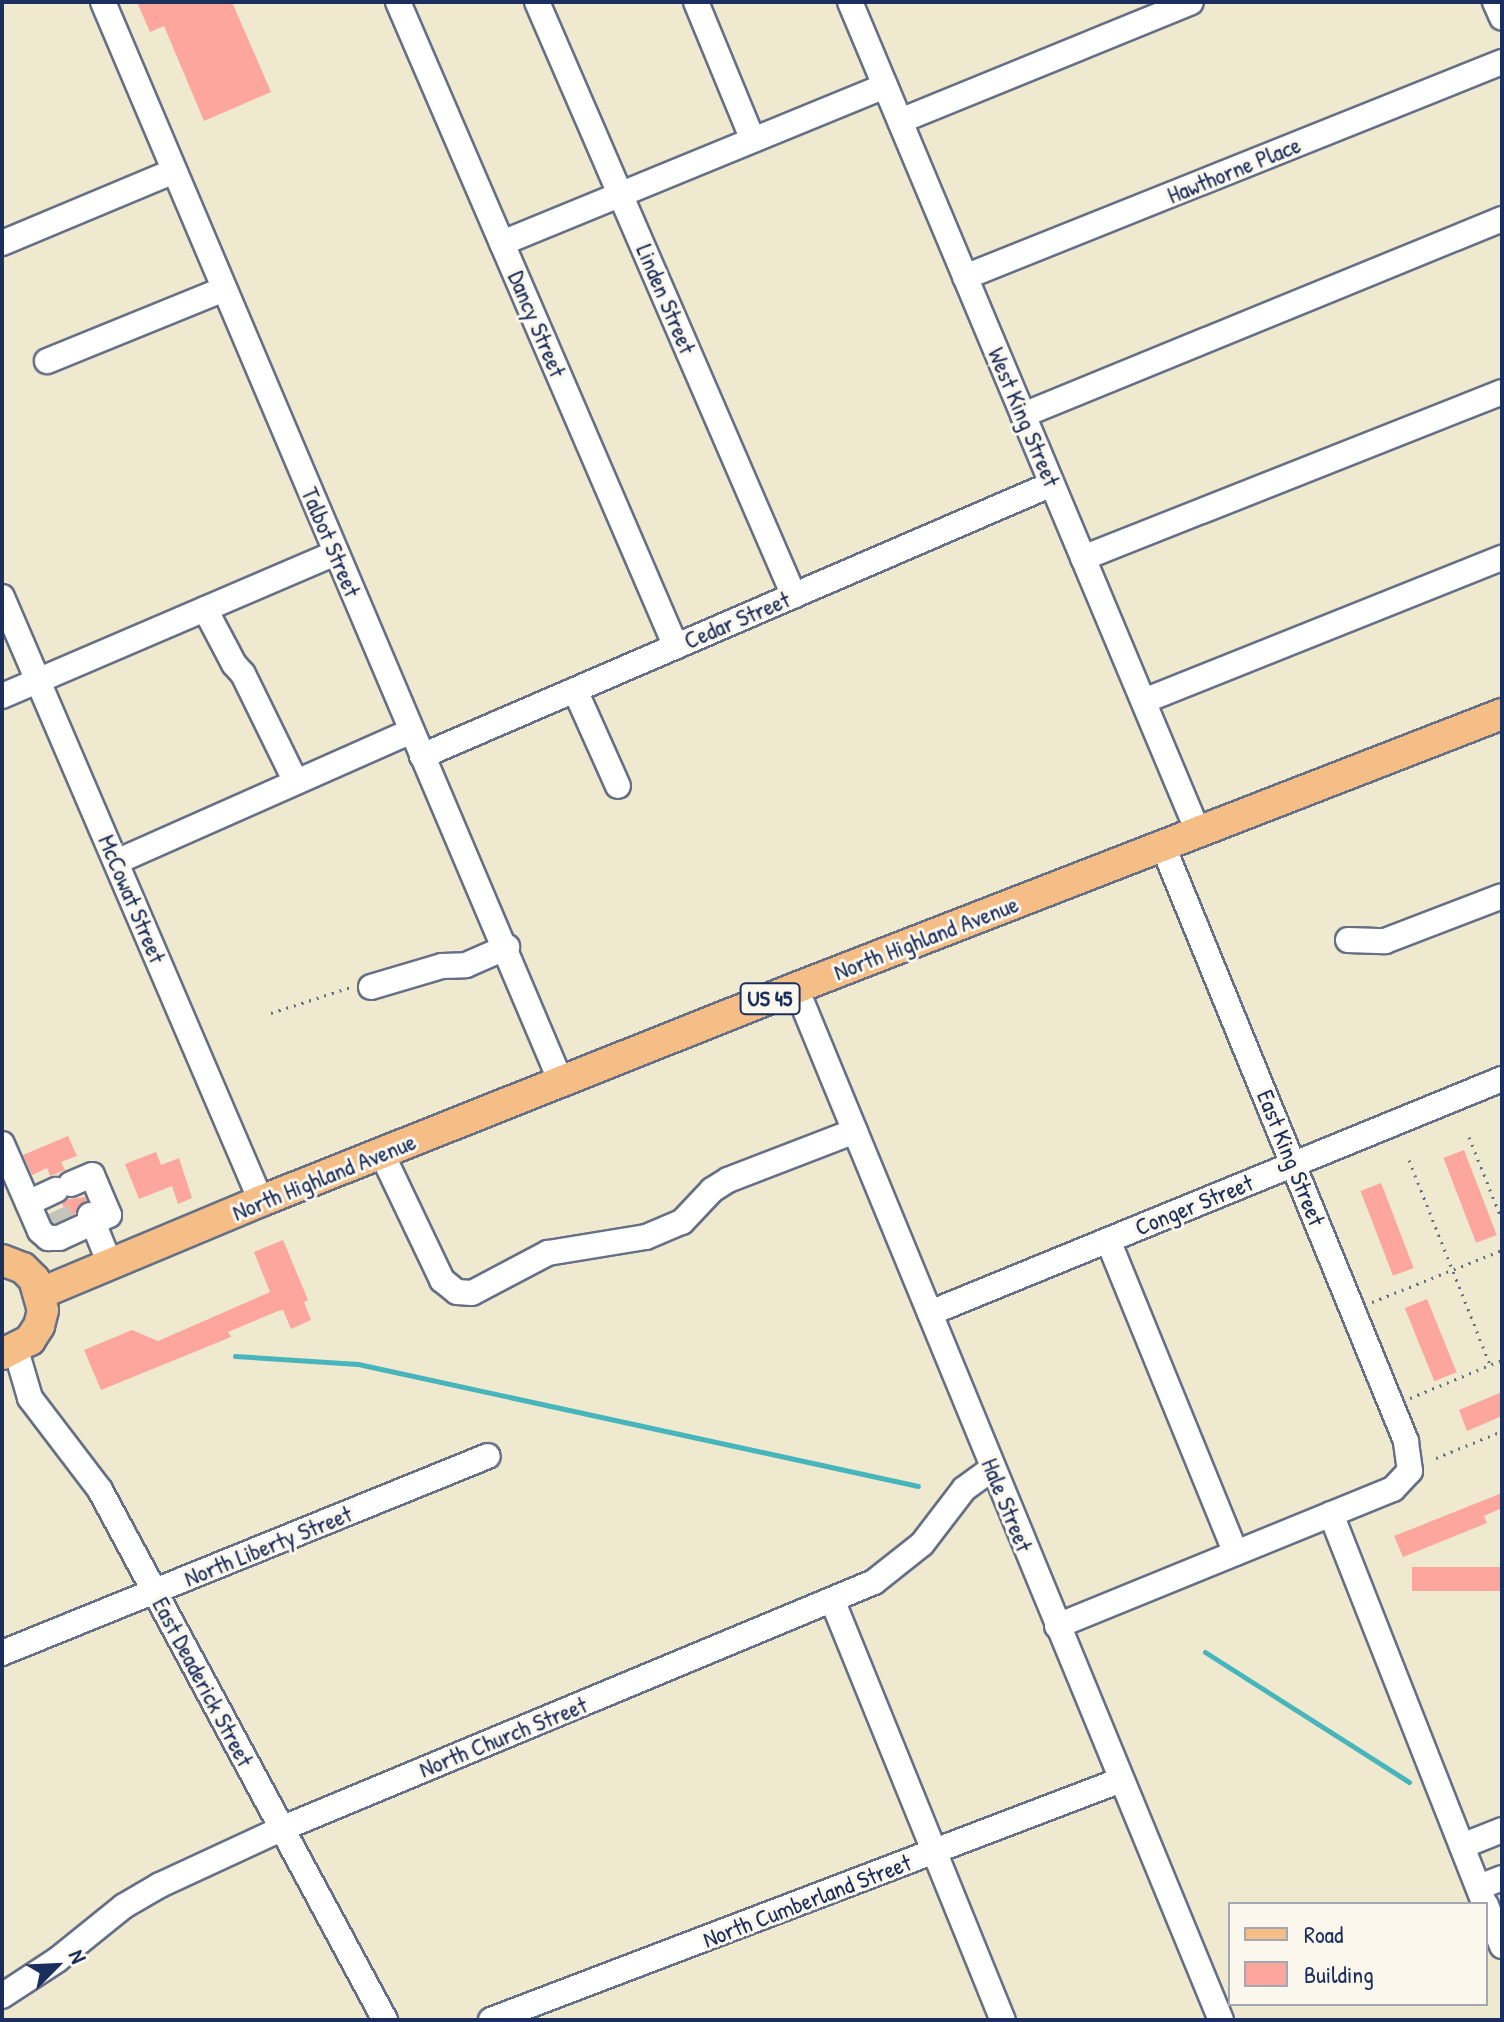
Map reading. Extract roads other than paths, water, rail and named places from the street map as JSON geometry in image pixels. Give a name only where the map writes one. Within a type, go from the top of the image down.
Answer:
[{"type":"main road","name":"North Highland Avenue","points":[[41,1293],[261,1201],[796,988],[1502,714]]},
{"type":"main road","points":[[2,1260],[23,1268],[41,1293],[39,1326],[30,1340],[9,1352]]},
{"type":"street","name":"Talbot Street","points":[[103,2],[411,731],[507,947],[561,1082]]},
{"type":"street","name":"Dancy Street","points":[[398,2],[676,647]]},
{"type":"street","name":"Linden Street","points":[[537,2],[794,596]]},
{"type":"street","points":[[696,2],[753,140]]},
{"type":"street","name":"West King Street","points":[[850,2],[1198,832]]},
{"type":"street","points":[[900,121],[1191,2]]},
{"type":"street","points":[[1495,2],[1502,18]]},
{"type":"street","name":"Hawthorne Place","points":[[965,277],[1502,62]]},
{"type":"street","points":[[502,243],[885,86]]},
{"type":"street","points":[[2,243],[174,171]]},
{"type":"street","points":[[1023,415],[1502,219]]},
{"type":"street","points":[[47,361],[224,289]]},
{"type":"street","points":[[1083,558],[1502,392]]},
{"type":"street","name":"Cedar Street","points":[[422,756],[1052,484]]},
{"type":"street","points":[[2,696],[336,553]]},
{"type":"street","points":[[1144,701],[1502,558]]},
{"type":"street","name":"McCowat Street","points":[[2,597],[261,1201]]},
{"type":"street","points":[[205,609],[234,664],[243,674],[296,782]]},
{"type":"street","points":[[575,690],[618,786]]},
{"type":"street","points":[[116,862],[411,731]]},
{"type":"street","name":"East King Street","points":[[1163,846],[1406,1441],[1410,1471],[1393,1489],[1331,1514]]},
{"type":"street","points":[[1348,940],[1385,941],[1502,896]]},
{"type":"street","points":[[371,987],[442,966],[466,965],[507,947]]},
{"type":"street","name":"Hale Street","points":[[796,988],[1221,2020]]},
{"type":"street","name":"Conger Street","points":[[930,1313],[1502,1079]]},
{"type":"street","points":[[382,1154],[442,1280],[457,1292],[472,1293],[548,1253],[658,1232],[682,1222],[712,1190],[728,1180],[855,1131]]},
{"type":"street","points":[[2,1144],[67,1205],[110,1264]]},
{"type":"street","points":[[1108,1240],[1236,1553]]},
{"type":"street","name":"East Deaderick Street","points":[[9,1352],[30,1398],[100,1490],[385,2020]]},
{"type":"street","name":"North Liberty Street","points":[[2,1653],[488,1456]]},
{"type":"street","name":"North Church Street","points":[[2,1996],[148,1892],[281,1829],[833,1602],[896,1568],[922,1544],[964,1489],[992,1469]]},
{"type":"street","points":[[1057,1626],[1331,1514],[1483,1899],[1502,1878]]},
{"type":"street","points":[[833,1602],[1003,2020]]},
{"type":"street","name":"North Cumberland Street","points":[[491,2020],[1121,1780]]},
{"type":"street","points":[[1462,1846],[1502,1830]]},
{"type":"street","points":[[1488,1911],[1502,1946]]},
{"type":"waterway","points":[[235,1356],[358,1364],[918,1486]]},
{"type":"waterway","points":[[1205,1652],[1409,1782]]},
{"type":"tunnel","points":[[57,1210],[64,1226]]}]
